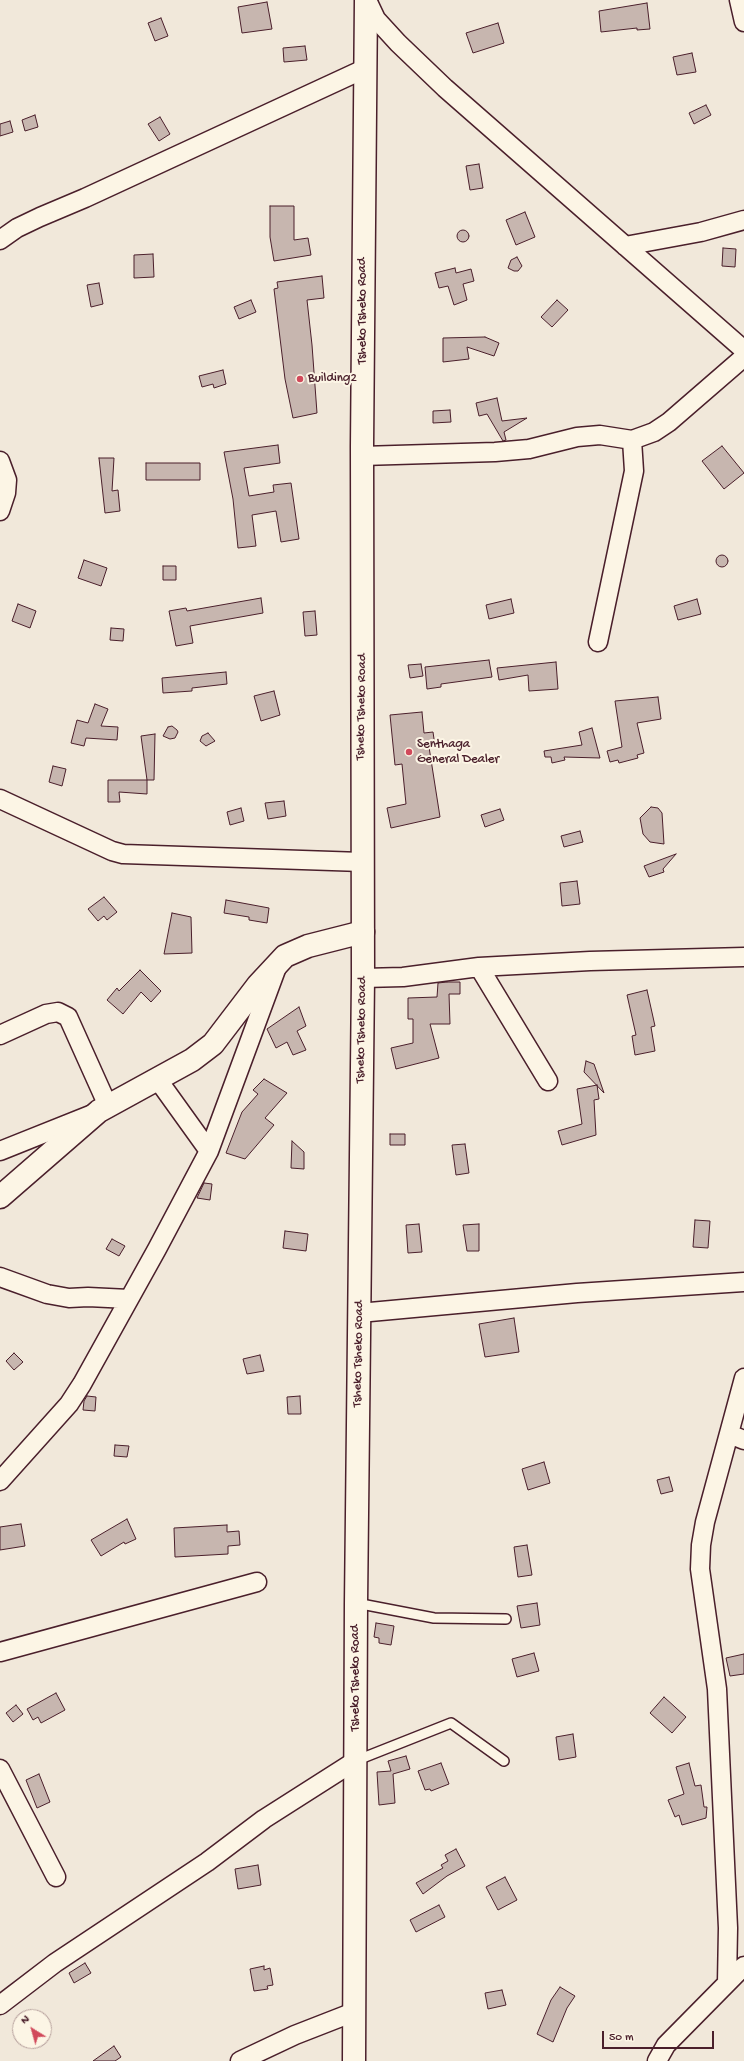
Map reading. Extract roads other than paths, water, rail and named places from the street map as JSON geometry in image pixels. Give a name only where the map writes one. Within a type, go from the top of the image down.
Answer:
[{"type":"main road","name":"Tsheko Tsheko Road","points":[[354,2061],[356,1602],[363,978],[362,456],[364,70],[366,0]]},
{"type":"main road","points":[[0,1197],[103,1108],[158,1080],[192,1060],[213,1044],[258,985],[278,963],[293,951],[362,932]]},
{"type":"street","points":[[366,0],[376,19],[403,48],[445,88],[744,350]]},
{"type":"street","points":[[739,0],[744,22]]},
{"type":"street","points":[[0,240],[17,228],[40,217],[85,198],[364,70]]},
{"type":"street","points":[[625,246],[701,232],[744,220]]},
{"type":"street","points":[[362,456],[495,452],[530,449],[577,437],[600,435],[632,440],[654,432],[669,422],[744,357]]},
{"type":"street","points":[[598,642],[634,471],[632,440]]},
{"type":"street","points":[[0,460],[7,480],[6,493],[0,511]]},
{"type":"street","points":[[0,799],[112,851],[123,854],[362,862]]},
{"type":"street","points":[[363,978],[403,977],[479,967],[590,961],[744,958]]},
{"type":"street","points":[[0,1481],[68,1404],[82,1384],[209,1151],[278,963]]},
{"type":"street","points":[[479,967],[548,1081]]},
{"type":"street","points":[[0,1035],[46,1014],[58,1012],[68,1017],[103,1108],[0,1151]]},
{"type":"street","points":[[158,1080],[209,1151]]},
{"type":"street","points":[[0,1277],[47,1294],[69,1298],[88,1297],[129,1299]]},
{"type":"street","points":[[359,1314],[577,1293],[744,1282]]},
{"type":"street","points":[[727,1983],[728,1928],[717,1689],[700,1569],[701,1546],[705,1522],[736,1437],[744,1378]]},
{"type":"street","points":[[0,1652],[257,1582]]},
{"type":"street","points":[[0,2005],[55,1963],[207,1862],[264,1819],[355,1762]]},
{"type":"street","points":[[0,1769],[56,1877]]},
{"type":"street","points":[[657,2061],[666,2045],[744,1966]]},
{"type":"street","points":[[0,1994],[18,1990]]},
{"type":"street","points":[[240,2061],[295,2035],[354,2012]]},
{"type":"lane","points":[[356,1602],[434,1618],[506,1619]]},
{"type":"lane","points":[[355,1762],[451,1723],[504,1760]]},
{"type":"place","name":"Building2","points":[[300,379]]},
{"type":"place","name":"Senthaga General Dealer","points":[[409,752]]}]
